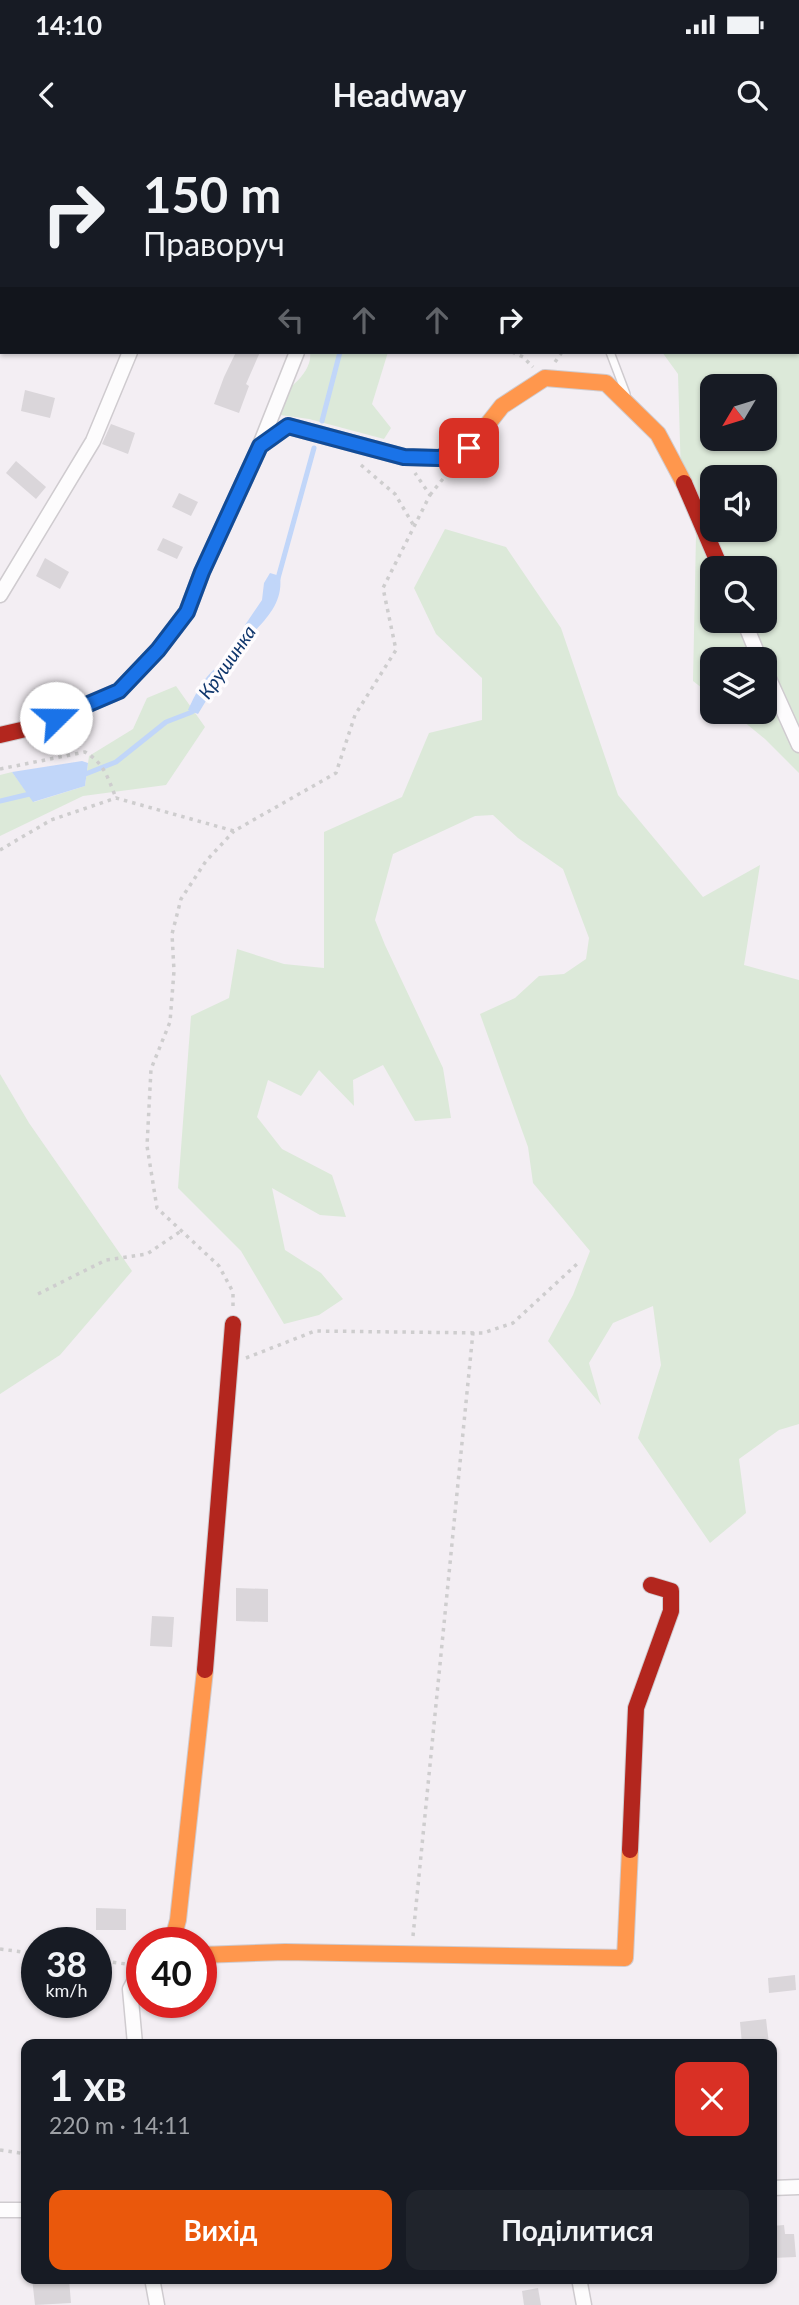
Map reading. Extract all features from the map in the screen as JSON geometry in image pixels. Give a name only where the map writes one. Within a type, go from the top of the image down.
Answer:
[{"type":"street","points":[[0,595],[6,570],[93,441],[129,354]]},
{"type":"street","points":[[0,735],[30,729],[119,691],[158,650],[187,612],[202,572],[260,446],[296,354]]},
{"type":"street","points":[[260,446],[288,426],[404,457],[439,458],[469,448],[502,406],[545,378],[606,383],[658,434],[681,477],[715,556]]},
{"type":"street","points":[[777,696],[799,745]]},
{"type":"street","points":[[176,1927],[208,1643],[233,1324]]},
{"type":"street","points":[[217,1954],[285,1952],[625,1958],[636,1708],[671,1611],[671,1591],[651,1585]]},
{"type":"street","points":[[133,2018],[135,2039]]},
{"type":"street","points":[[777,2188],[799,2187]]},
{"type":"street","points":[[0,2210],[21,2210]]},
{"type":"street","points":[[153,2284],[156,2305]]},
{"type":"street","points":[[580,2284],[584,2305]]},
{"type":"lane","points":[[611,354],[631,408]]},
{"type":"path","points":[[516,354],[545,378]]},
{"type":"path","points":[[233,1324],[233,1292],[219,1266],[157,1208],[147,1146],[151,1069],[170,1022],[174,971],[172,934],[181,899],[206,861],[234,831],[336,773],[355,715],[396,650],[383,588],[430,495],[404,457]]},
{"type":"path","points":[[357,461],[396,494],[414,526]]},
{"type":"path","points":[[0,769],[85,752],[96,759],[116,798]]},
{"type":"path","points":[[0,850],[51,820],[116,798],[234,831]]},
{"type":"path","points":[[38,1294],[106,1260],[147,1254],[181,1231]]},
{"type":"path","points":[[230,1363],[315,1331],[482,1333],[513,1323],[577,1265]]},
{"type":"path","points":[[411,1954],[473,1332]]},
{"type":"path","points":[[0,1950],[21,1952]]},
{"type":"path","points":[[0,2150],[21,2153]]},
{"type":"green space","points":[[310,354],[387,354],[372,404],[391,428],[384,439],[309,419],[280,415],[274,401],[304,374]]},
{"type":"green space","points":[[663,354],[799,354],[799,773],[747,724],[777,724],[777,647],[700,647],[700,687],[693,681],[696,535],[681,477],[678,374]]},
{"type":"green space","points":[[445,529],[506,547],[561,628],[618,795],[703,897],[760,865],[744,965],[799,980],[799,1424],[779,1430],[739,1459],[746,1513],[710,1543],[638,1438],[661,1365],[653,1306],[613,1323],[589,1363],[601,1405],[548,1341],[573,1295],[590,1251],[533,1183],[528,1147],[480,1014],[515,998],[539,976],[564,974],[586,959],[589,938],[563,869],[518,838],[493,815],[475,816],[393,854],[375,920],[443,1068],[451,1118],[415,1121],[383,1065],[353,1080],[354,1106],[319,1070],[301,1096],[268,1080],[257,1117],[282,1149],[332,1175],[346,1217],[320,1215],[272,1188],[285,1250],[321,1273],[343,1299],[319,1315],[284,1324],[241,1251],[178,1188],[191,1016],[229,998],[237,949],[284,964],[324,968],[324,832],[402,797],[429,733],[482,720],[482,678],[436,634],[414,588]]},
{"type":"green space","points":[[176,686],[205,727],[166,785],[83,796],[0,836],[0,775],[12,772],[34,802],[85,786],[89,756],[133,729],[147,698]]},
{"type":"green space","points":[[0,1074],[29,1123],[132,1271],[60,1355],[0,1394]]},
{"type":"water","points":[[270,573],[280,576],[277,600],[254,632],[245,625],[262,600],[264,583]]},
{"type":"water","points":[[225,662],[228,671],[198,714],[188,710],[207,677]]},
{"type":"water","points":[[82,761],[88,763],[85,786],[33,802],[12,772]]},
{"type":"building","points":[[235,354],[259,354],[246,384],[249,386],[239,413],[214,404]]},
{"type":"building","points":[[25,390],[55,398],[50,418],[21,411]]},
{"type":"building","points":[[111,424],[135,433],[128,454],[102,444]]},
{"type":"building","points":[[16,461],[46,487],[36,499],[6,473]]},
{"type":"building","points":[[179,493],[198,502],[191,516],[172,507]]},
{"type":"building","points":[[163,538],[183,547],[177,559],[157,550]]},
{"type":"building","points":[[45,558],[69,572],[60,589],[36,576]]},
{"type":"building","points":[[236,1588],[268,1589],[268,1622],[236,1621]]},
{"type":"building","points":[[152,1616],[174,1617],[172,1647],[150,1646]]},
{"type":"building","points":[[96,1908],[126,1909],[126,1930],[96,1927]]},
{"type":"building","points":[[795,1975],[796,1990],[769,1993],[768,1978]]},
{"type":"building","points":[[766,2019],[768,2039],[742,2039],[740,2022]]},
{"type":"building","points":[[784,2225],[785,2234],[794,2234],[796,2257],[777,2258],[777,2226]]},
{"type":"building","points":[[33,2284],[69,2284],[71,2303],[35,2305]]},
{"type":"building","points":[[538,2288],[541,2305],[524,2305],[522,2291]]},
{"type":"waterway","name":"Крушинка","points":[[322,421],[339,354]]},
{"type":"waterway","name":"Крушинка","points":[[277,582],[314,448]]},
{"type":"waterway","name":"Крушинка","points":[[223,671],[253,623]]},
{"type":"waterway","name":"Крушинка","points":[[83,775],[116,762],[166,722],[192,712],[196,707]]},
{"type":"waterway","name":"Крушинка","points":[[0,801],[34,793]]},
{"type":"traffic: slow","points":[[271,438],[288,426],[404,457],[439,458],[469,448],[502,406],[545,378],[606,383],[658,434],[684,483]]},
{"type":"traffic: slow","points":[[176,1927],[205,1670]]},
{"type":"traffic: slow","points":[[217,1954],[285,1952],[625,1958],[630,1850]]},
{"type":"traffic: jam","points":[[0,735],[30,728],[119,691],[158,650],[187,612],[202,572],[260,446],[271,438]]},
{"type":"traffic: jam","points":[[684,483],[715,556]]},
{"type":"traffic: jam","points":[[205,1670],[233,1324]]},
{"type":"traffic: jam","points":[[630,1850],[636,1708],[671,1611],[671,1591],[651,1585]]},
{"type":"route","points":[[56,718],[119,691],[158,650],[187,612],[202,572],[260,446],[288,426],[404,457],[439,458],[469,448]]}]
